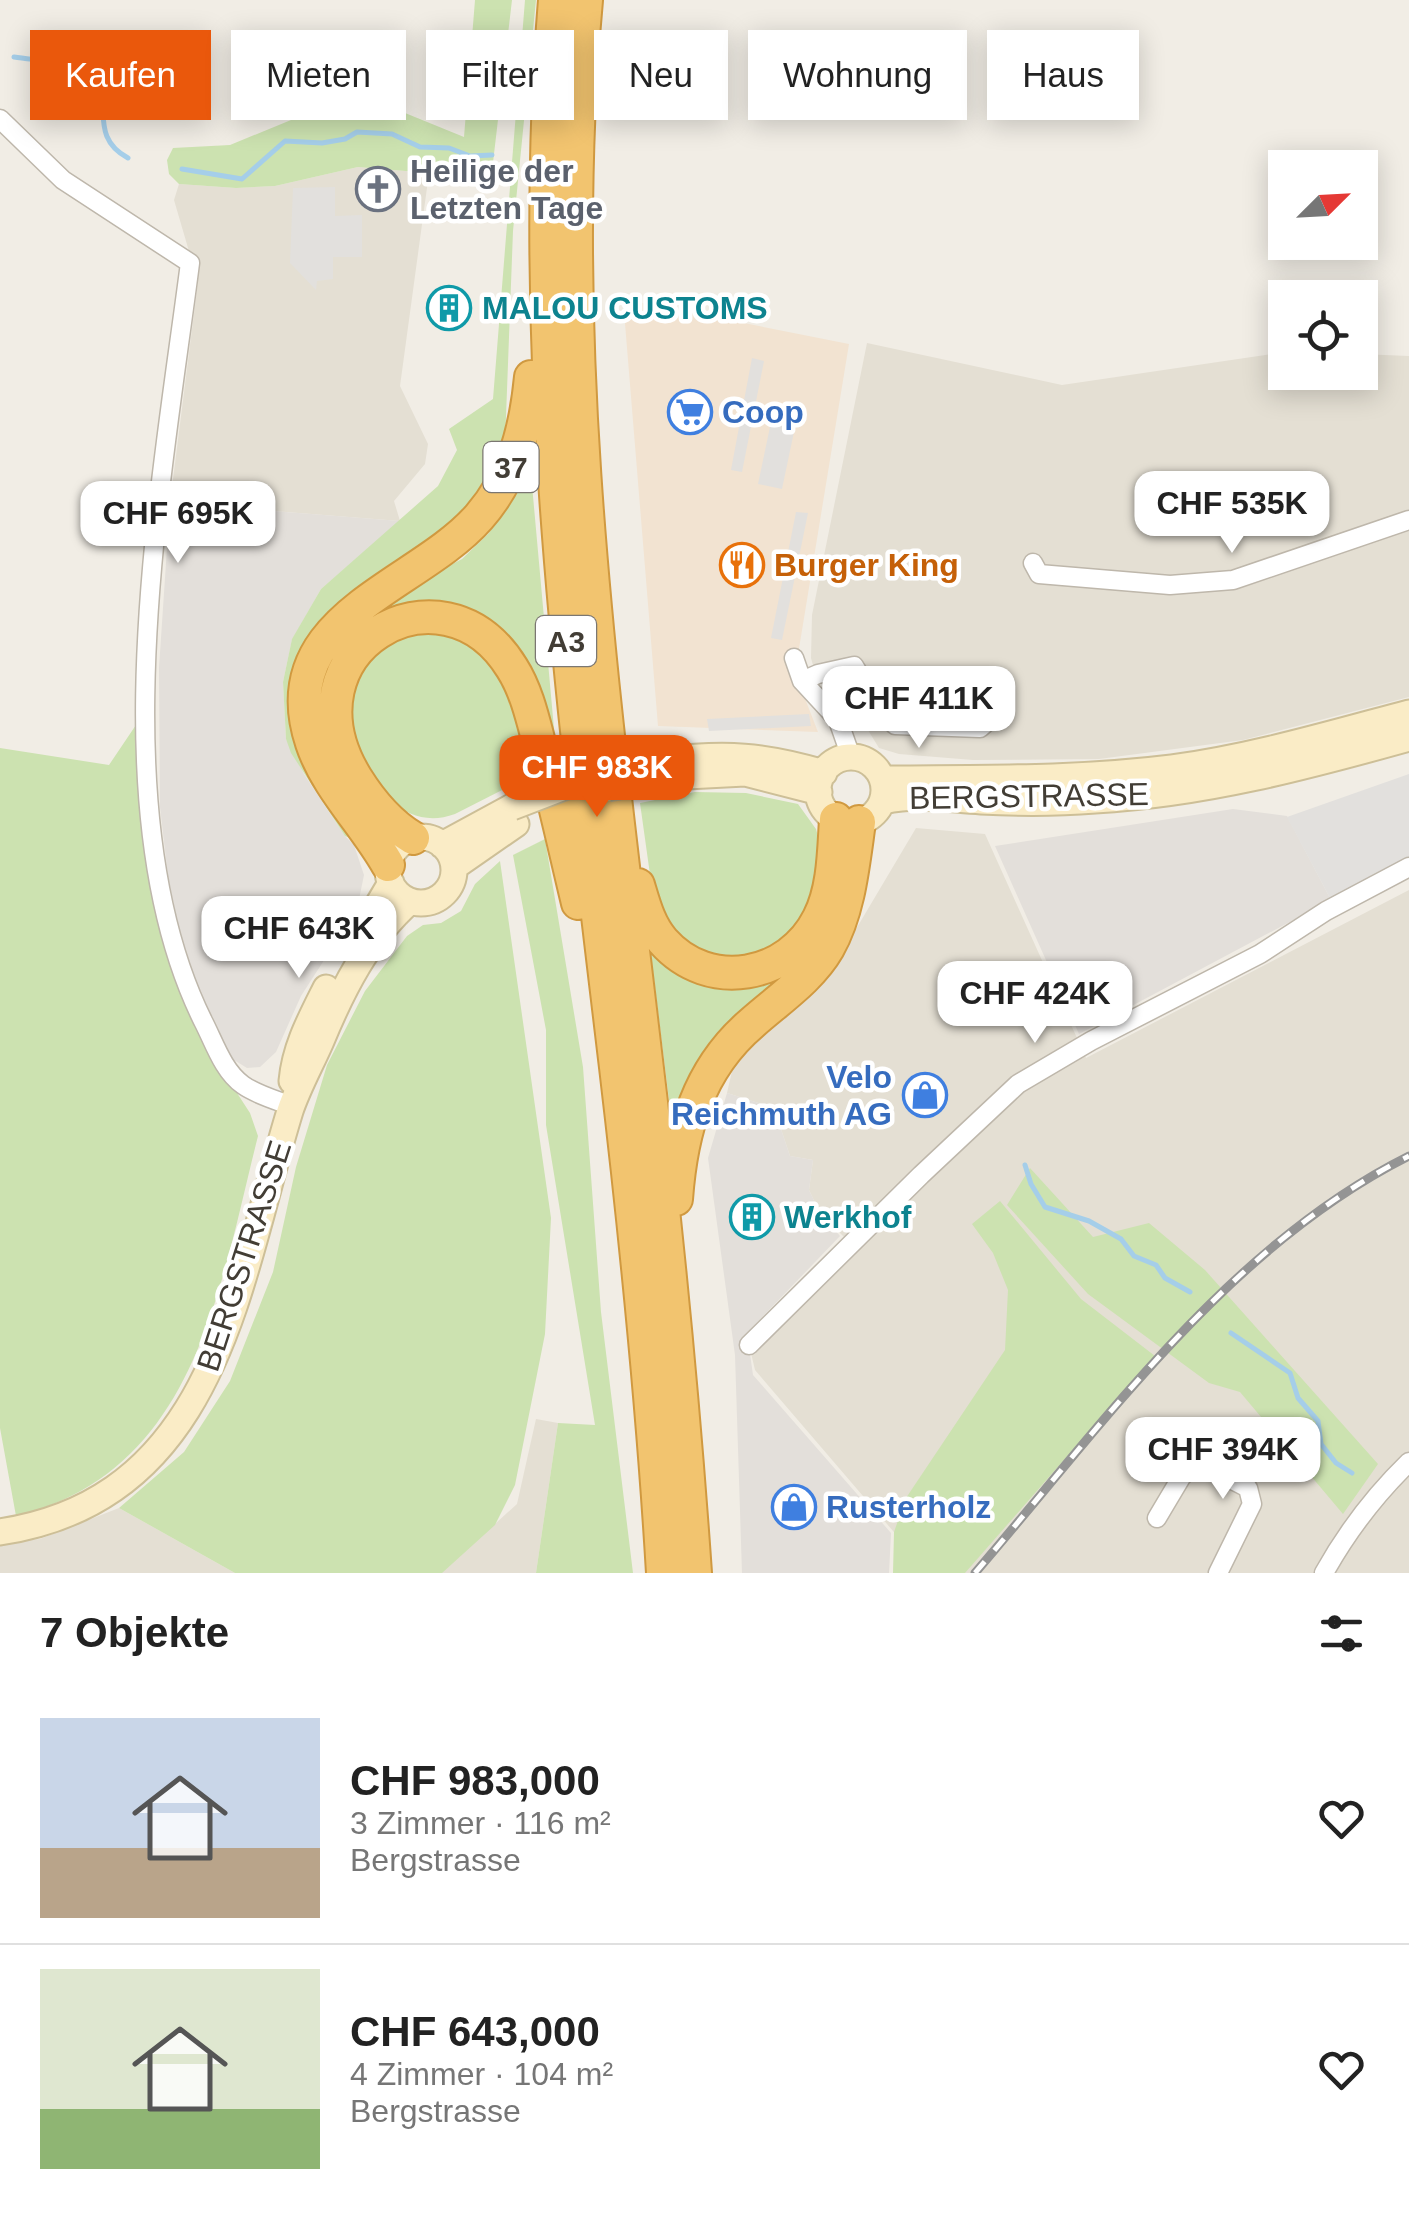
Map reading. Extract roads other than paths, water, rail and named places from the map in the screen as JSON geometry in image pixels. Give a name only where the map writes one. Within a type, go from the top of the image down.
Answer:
[{"type":"highway","name":"A3","points":[[555,0],[545,213],[552,472],[574,710],[646,1347],[663,1573]]},
{"type":"highway","name":"A3","points":[[586,0],[576,197],[579,399],[591,576],[670,1269],[694,1573]]},
{"type":"highway","name":"37","points":[[390,874],[317,758],[306,710],[310,670],[325,640],[344,617],[456,540],[485,510],[509,472],[529,401],[545,213]]},
{"type":"highway","points":[[436,850],[388,820],[354,774],[337,735],[334,704],[343,671],[366,640],[403,621],[434,618],[483,636],[512,668],[523,691],[616,1068]]},
{"type":"highway","points":[[616,817],[648,916],[662,940],[695,965],[732,973],[770,966],[789,955],[810,933],[828,892],[850,798]]},
{"type":"highway","points":[[670,1269],[681,1150],[697,1095],[730,1044],[803,980],[826,950],[843,908],[850,798]]},
{"type":"main road","name":"BERGSTRASSE","points":[[850,798],[1172,768],[1256,753],[1409,713]]},
{"type":"main road","name":"BERGSTRASSE","points":[[292,1106],[295,1058],[306,1028],[390,874],[394,851],[436,850],[598,774],[666,768],[724,755],[758,757],[850,798],[927,794],[980,801],[1095,800],[1179,792],[1300,770],[1409,738]]},
{"type":"main road","name":"BERGSTRASSE","points":[[850,798],[870,763],[852,757]]},
{"type":"main road","points":[[850,798],[830,764],[852,757]]},
{"type":"main road","name":"BERGSTRASSE","points":[[0,1532],[77,1511],[118,1486],[144,1464],[197,1396],[239,1292],[292,1106],[335,1006],[392,917],[410,901],[438,899],[450,885],[436,850]]},
{"type":"main road","points":[[390,874],[402,897],[410,901]]},
{"type":"street","points":[[0,119],[63,180],[190,264],[157,520],[147,748],[150,826],[172,940],[194,1003],[228,1072],[243,1085],[292,1106]]},
{"type":"street","points":[[1033,563],[1038,574],[1076,578],[1170,585],[1233,580],[1409,520]]},
{"type":"street","points":[[794,658],[802,681],[838,720],[852,757]]},
{"type":"street","points":[[802,681],[854,666],[880,712],[894,725],[980,728],[995,715],[995,692]]},
{"type":"street","points":[[749,1345],[1018,1084],[1091,1041],[1260,954],[1326,911],[1409,868]]},
{"type":"street","points":[[1324,1573],[1349,1529],[1376,1494],[1409,1462]]},
{"type":"street","points":[[1157,1518],[1182,1476],[1199,1464],[1248,1488],[1252,1504],[1218,1573]]},
{"type":"waterway","points":[[14,57],[63,64],[88,74],[102,96],[106,135],[128,158]]},
{"type":"waterway","points":[[182,169],[242,179],[285,141],[322,143],[345,139],[357,132],[392,134],[420,147],[449,148],[470,156],[492,155]]},
{"type":"waterway","points":[[1025,1165],[1045,1207],[1089,1221],[1121,1239],[1134,1256],[1156,1265],[1165,1278],[1190,1292]]},
{"type":"waterway","points":[[1231,1333],[1290,1373],[1298,1398],[1318,1421],[1321,1444],[1336,1463],[1352,1473]]},
{"type":"railway","points":[[975,1573],[1122,1399],[1227,1288],[1283,1238],[1344,1194],[1409,1156]]},
{"type":"place","name":"Heilige der Letzten Tage","points":[[378,189]]},
{"type":"place","name":"MALOU CUSTOMS","points":[[449,308]]},
{"type":"place","name":"Coop","points":[[690,412]]},
{"type":"place","name":"Burger King","points":[[742,565]]},
{"type":"place","name":"Velo Reichmuth AG","points":[[925,1095]]},
{"type":"place","name":"Werkhof","points":[[752,1217]]},
{"type":"place","name":"Rusterholz","points":[[794,1507]]}]
